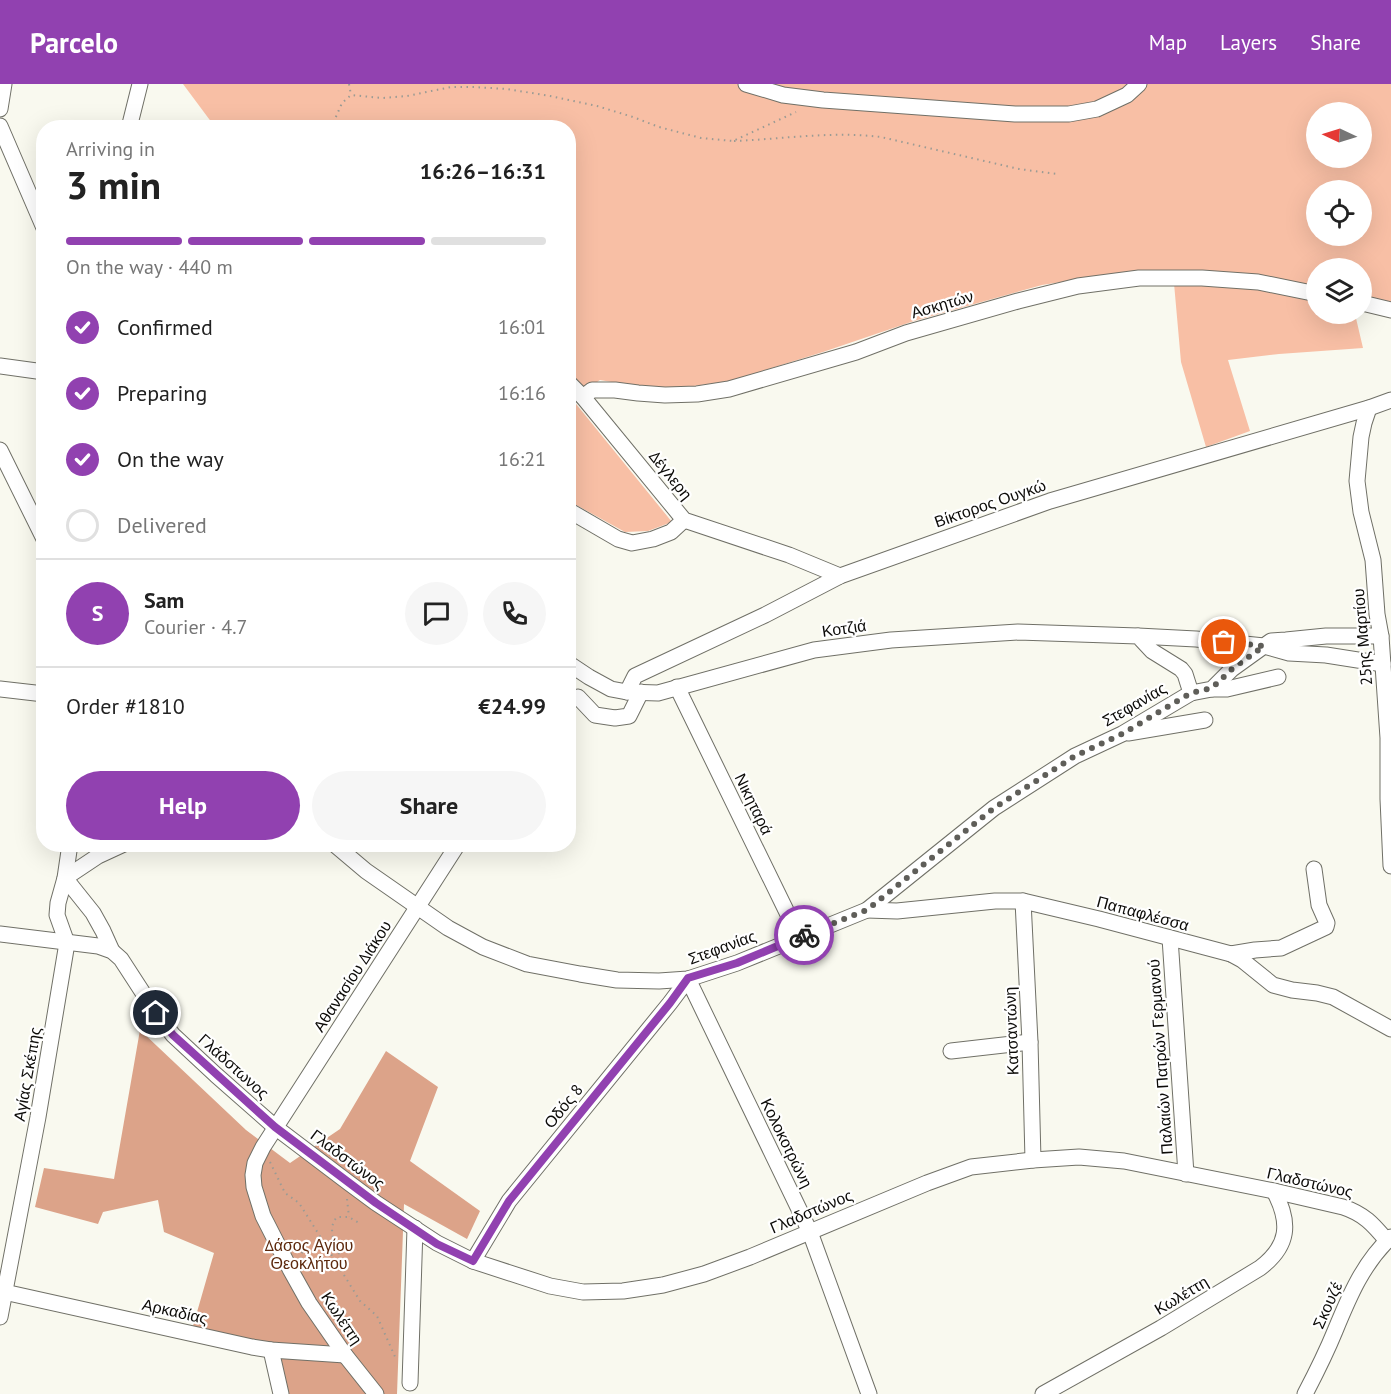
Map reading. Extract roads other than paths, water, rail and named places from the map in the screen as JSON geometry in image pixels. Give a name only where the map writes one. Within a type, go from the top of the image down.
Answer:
[{"type":"street","points":[[0,109],[4,84]]},
{"type":"street","points":[[131,120],[140,84]]},
{"type":"street","points":[[746,84],[783,95],[816,99],[1015,114],[1069,114],[1098,109],[1127,94],[1139,84]]},
{"type":"street","points":[[806,84],[816,99]]},
{"type":"street","points":[[0,126],[36,209]]},
{"type":"street","name":"Ασκητών","points":[[583,397],[592,390],[665,395],[697,394],[729,388],[856,351],[906,333],[1077,286],[1138,278],[1202,278],[1258,282],[1306,292]]},
{"type":"street","points":[[1372,305],[1391,310]]},
{"type":"street","points":[[0,366],[36,371]]},
{"type":"street","name":"Δέγλερη","points":[[576,390],[684,520],[789,555],[840,576]]},
{"type":"street","name":"Βίκτορος Ουγκώ","points":[[576,701],[595,715],[615,718],[629,716],[635,676],[765,615],[840,576],[1050,501],[1391,400]]},
{"type":"street","name":"25ης Μαρτίου","points":[[1370,408],[1361,437],[1357,481],[1361,512],[1373,560],[1381,636],[1390,738],[1388,799],[1391,866]]},
{"type":"street","points":[[0,450],[36,523]]},
{"type":"street","points":[[576,515],[618,539],[632,543],[653,539],[671,532],[684,520]]},
{"type":"street","name":"Κοτζιά","points":[[576,669],[611,689],[658,693],[814,650],[891,640],[1018,632],[1196,639],[1264,646],[1271,641],[1326,636],[1381,636]]},
{"type":"street","points":[[1138,636],[1152,651],[1181,669],[1191,693]]},
{"type":"street","points":[[1212,688],[1232,669],[1264,646],[1288,653],[1326,655],[1383,664]]},
{"type":"street","name":"Στεφανίας","points":[[343,852],[366,871],[448,928],[483,947],[527,964],[617,980],[659,981],[688,978],[737,963],[867,910],[994,808],[1075,756],[1122,734],[1191,693],[1212,688],[1227,689],[1278,677]]},
{"type":"street","points":[[576,695],[589,678]]},
{"type":"street","name":"Νικηταρά","points":[[677,687],[799,937]]},
{"type":"street","points":[[0,689],[36,693]]},
{"type":"street","points":[[1122,734],[1205,720]]},
{"type":"street","points":[[67,943],[57,915],[69,852]]},
{"type":"street","points":[[65,879],[107,852]]},
{"type":"street","name":"Αθανασίου Διάκου","points":[[275,1127],[453,852]]},
{"type":"street","points":[[1231,954],[1281,948],[1326,927],[1327,923],[1319,905],[1314,869]]},
{"type":"street","name":"Γλάδστωνος","points":[[65,879],[93,913],[112,951],[121,959],[173,1035],[275,1127]]},
{"type":"street","name":"Παπαφλέσσα","points":[[867,910],[897,911],[995,901],[1023,902],[1077,914],[1231,954],[1273,985],[1333,997],[1391,1029]]},
{"type":"street","name":"Κατσαντώνη","points":[[1023,902],[1033,1160]]},
{"type":"street","points":[[0,933],[98,946],[112,951]]},
{"type":"street","name":"Παλαιών Πατρών Γερμανού","points":[[1170,938],[1186,1174]]},
{"type":"street","name":"Αγίας Σκέπης","points":[[0,1317],[38,1117],[67,943]]},
{"type":"street","name":"Κολοκοτρώνη","points":[[688,978],[810,1232],[869,1394]]},
{"type":"street","name":"Οδός 8","points":[[473,1261],[509,1201],[688,978]]},
{"type":"street","points":[[951,1051],[1030,1042]]},
{"type":"street","name":"Κωλέττη","points":[[275,1127],[255,1163],[253,1175],[263,1216],[309,1303],[345,1355],[376,1394]]},
{"type":"street","name":"Γλαδστώνος","points":[[275,1127],[376,1203],[437,1244],[473,1261],[550,1286],[584,1292],[623,1291],[663,1285],[704,1274],[971,1167],[1033,1160],[1079,1157],[1124,1161],[1274,1191],[1354,1210],[1389,1239]]},
{"type":"street","name":"Κωλέττη","points":[[1043,1394],[1170,1323],[1269,1262],[1281,1245],[1284,1230],[1283,1212],[1274,1191]]},
{"type":"street","points":[[410,1378],[415,1228]]},
{"type":"street","name":"Σκουζέ","points":[[1305,1394],[1352,1290],[1371,1260],[1389,1239]]},
{"type":"street","name":"Αρκαδίας","points":[[3,1292],[271,1350],[345,1355]]},
{"type":"street","points":[[271,1350],[281,1394]]},
{"type":"park label","name":"Δάσος Αγίου Θεοκλήτου","points":[[309,1254]]}]
